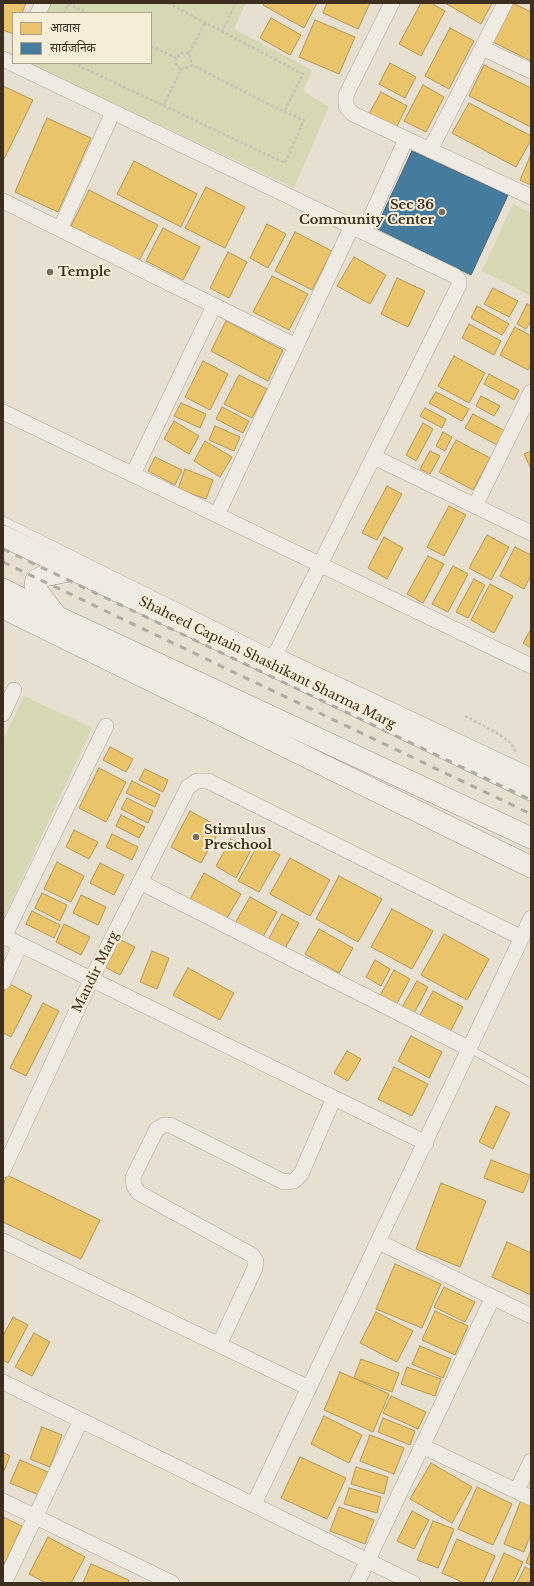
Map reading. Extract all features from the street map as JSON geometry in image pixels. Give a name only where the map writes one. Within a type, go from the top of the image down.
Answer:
[{"type":"main road","name":"Shaheed Captain Shashikant Sharma Marg","points":[[3,536],[272,660],[531,790]]},
{"type":"main road","points":[[56,616],[38,592],[35,585],[36,580],[44,576],[74,570]]},
{"type":"main road","points":[[3,589],[56,616],[531,838]]},
{"type":"main road","points":[[3,608],[531,867]]},
{"type":"street","points":[[38,12],[43,3]]},
{"type":"street","points":[[392,3],[346,95],[346,106],[354,114],[531,197]]},
{"type":"street","points":[[430,150],[505,3]]},
{"type":"street","points":[[482,48],[531,70]]},
{"type":"street","points":[[14,64],[455,276],[459,280],[459,285],[374,458],[272,660],[531,776]]},
{"type":"street","points":[[60,229],[113,112]]},
{"type":"street","points":[[217,515],[296,346],[406,139]]},
{"type":"street","points":[[3,201],[296,346]]},
{"type":"street","points":[[133,474],[214,306]]},
{"type":"street","points":[[475,506],[531,392]]},
{"type":"street","points":[[3,412],[531,666]]},
{"type":"street","points":[[374,458],[531,533]]},
{"type":"street","points":[[3,714],[14,690]]},
{"type":"street","points":[[106,726],[3,936],[426,1142]]},
{"type":"street","name":"Mandir Marg","points":[[3,1170],[91,980],[188,787],[197,781],[208,781],[522,938]]},
{"type":"street","points":[[140,882],[470,1049]]},
{"type":"street","points":[[254,1504],[531,918]]},
{"type":"street","points":[[3,982],[20,945]]},
{"type":"street","points":[[219,1345],[255,1268],[256,1261],[252,1255],[139,1193],[134,1186],[133,1177],[157,1129],[164,1125],[170,1125],[284,1182],[294,1181],[302,1174],[334,1098]]},
{"type":"street","points":[[3,1241],[310,1388]]},
{"type":"street","points":[[379,1242],[531,1316]]},
{"type":"street","points":[[357,1583],[493,1297]]},
{"type":"street","points":[[3,1382],[413,1583]]},
{"type":"street","points":[[4,1583],[81,1420]]},
{"type":"street","points":[[422,1446],[531,1498]]},
{"type":"street","points":[[517,1490],[531,1461]]},
{"type":"street","points":[[3,1501],[172,1583]]},
{"type":"lane","points":[[3,520],[272,660]]},
{"type":"lane","points":[[470,1049],[531,1083]]},
{"type":"path","points":[[168,3],[302,74],[284,112]]},
{"type":"path","points":[[222,32],[236,3]]},
{"type":"path","points":[[68,4],[85,12]]},
{"type":"path","points":[[75,64],[285,163],[304,120],[284,112],[192,65],[189,53],[205,23]]},
{"type":"path","points":[[152,46],[176,58]]},
{"type":"path","points":[[180,70],[175,63],[176,58],[181,52],[189,53]]},
{"type":"path","points":[[163,106],[180,70],[192,65]]},
{"type":"path","points":[[465,716],[499,734],[511,743]]},
{"type":"green space","points":[[51,3],[246,3],[234,29],[312,70],[303,91],[329,107],[294,188],[31,64],[152,64],[152,12],[46,12]]},
{"type":"green space","points":[[513,204],[531,213],[531,296],[482,271]]},
{"type":"green space","points":[[24,696],[92,728],[3,920],[3,740]]},
{"type":"building: आवास","points":[[3,3],[26,3],[22,12],[12,12],[12,34],[3,30]]},
{"type":"building: आवास","points":[[264,3],[317,3],[304,28],[263,5]]},
{"type":"building: आवास","points":[[327,3],[370,3],[358,29],[323,13]]},
{"type":"building: आवास","points":[[421,3],[431,3],[445,11],[421,56],[399,44]]},
{"type":"building: आवास","points":[[445,3],[492,3],[481,24]]},
{"type":"building: आवास","points":[[513,3],[531,12],[531,61],[493,42]]},
{"type":"building: आवास","points":[[271,18],[301,35],[290,55],[260,38]]},
{"type":"building: आवास","points":[[315,20],[355,37],[339,74],[299,57]]},
{"type":"building: आवास","points":[[450,28],[474,41],[449,89],[425,76]]},
{"type":"building: आवास","points":[[390,63],[416,77],[405,98],[379,84]]},
{"type":"building: आवास","points":[[484,65],[531,88],[531,127],[469,96]]},
{"type":"building: आवास","points":[[423,85],[444,97],[426,132],[404,121]]},
{"type":"building: आवास","points":[[3,86],[33,100],[3,161]]},
{"type":"building: आवास","points":[[381,92],[407,106],[396,128],[369,114]]},
{"type":"building: आवास","points":[[469,103],[531,136],[531,140],[516,167],[452,133]]},
{"type":"building: आवास","points":[[47,118],[91,138],[58,212],[15,192]]},
{"type":"building: आवास","points":[[531,154],[531,185],[520,180]]},
{"type":"building: आवास","points":[[134,161],[197,194],[181,227],[117,194]]},
{"type":"building: आवास","points":[[206,187],[245,207],[225,248],[185,228]]},
{"type":"building: आवास","points":[[89,190],[158,225],[139,261],[71,226]]},
{"type":"building: आवास","points":[[267,224],[286,234],[268,268],[250,258]]},
{"type":"building: आवास","points":[[163,228],[200,247],[183,280],[146,261]]},
{"type":"building: आवास","points":[[295,232],[332,251],[312,290],[275,271]]},
{"type":"building: आवास","points":[[228,252],[247,262],[229,298],[210,288]]},
{"type":"building: आवास","points":[[354,257],[386,275],[370,304],[337,286]]},
{"type":"building: आवास","points":[[272,276],[308,294],[289,330],[253,312]]},
{"type":"building: आवास","points":[[397,278],[425,291],[408,327],[381,314]]},
{"type":"building: आवास","points":[[493,288],[518,301],[509,317],[484,304]]},
{"type":"building: आवास","points":[[527,304],[531,306],[531,321],[526,329],[517,324]]},
{"type":"building: आवास","points":[[477,306],[509,324],[502,335],[471,318]]},
{"type":"building: आवास","points":[[226,321],[283,350],[268,381],[211,351]]},
{"type":"building: आवास","points":[[469,324],[501,341],[494,355],[462,338]]},
{"type":"building: आवास","points":[[515,327],[531,336],[531,364],[528,370],[500,355]]},
{"type":"building: आवास","points":[[454,356],[485,373],[469,403],[438,386]]},
{"type":"building: आवास","points":[[203,361],[228,374],[210,410],[185,397]]},
{"type":"building: आवास","points":[[489,374],[519,390],[514,400],[484,384]]},
{"type":"building: आवास","points":[[239,375],[267,389],[252,418],[224,404]]},
{"type":"building: आवास","points":[[436,392],[469,409],[462,421],[429,403]]},
{"type":"building: आवास","points":[[481,396],[500,406],[494,416],[476,406]]},
{"type":"building: आवास","points":[[181,403],[206,414],[200,428],[174,416]]},
{"type":"building: आवास","points":[[222,407],[249,421],[243,433],[216,419]]},
{"type":"building: आवास","points":[[425,408],[446,419],[442,428],[420,416]]},
{"type":"building: आवास","points":[[473,414],[505,431],[497,445],[465,428]]},
{"type":"building: आवास","points":[[174,421],[199,436],[189,454],[164,439]]},
{"type":"building: आवास","points":[[423,423],[433,429],[416,461],[406,455]]},
{"type":"building: आवास","points":[[215,426],[240,437],[234,451],[209,440]]},
{"type":"building: आवास","points":[[443,432],[452,437],[445,451],[436,446]]},
{"type":"building: आवास","points":[[456,440],[490,458],[473,490],[439,472]]},
{"type":"building: आवास","points":[[205,441],[232,457],[220,477],[194,461]]},
{"type":"building: आवास","points":[[430,451],[440,456],[430,474],[420,469]]},
{"type":"building: आवास","points":[[531,451],[531,469],[524,454]]},
{"type":"building: आवास","points":[[155,457],[182,470],[175,485],[148,471]]},
{"type":"building: आवास","points":[[185,469],[213,480],[206,499],[178,489]]},
{"type":"building: आवास","points":[[387,486],[402,494],[377,540],[362,533]]},
{"type":"building: आवास","points":[[449,506],[466,515],[444,556],[427,547]]},
{"type":"building: आवास","points":[[487,535],[509,547],[491,580],[469,568]]},
{"type":"building: आवास","points":[[384,537],[403,548],[387,579],[368,568]]},
{"type":"building: आवास","points":[[515,547],[531,555],[531,575],[524,589],[500,576]]},
{"type":"building: आवास","points":[[428,556],[444,564],[423,603],[407,594]]},
{"type":"building: आवास","points":[[453,566],[468,574],[448,612],[432,604]]},
{"type":"building: आवास","points":[[474,579],[485,585],[468,618],[456,612]]},
{"type":"building: आवास","points":[[490,584],[513,596],[494,633],[471,620]]},
{"type":"building: आवास","points":[[531,629],[531,648],[523,643]]},
{"type":"building: आवास","points":[[110,747],[133,759],[126,772],[103,760]]},
{"type":"building: आवास","points":[[99,768],[126,782],[106,822],[79,808]]},
{"type":"building: आवास","points":[[145,769],[168,780],[163,792],[139,780]]},
{"type":"building: आवास","points":[[132,781],[160,795],[155,807],[126,793]]},
{"type":"building: आवास","points":[[127,798],[153,811],[148,823],[121,809]]},
{"type":"building: आवास","name":"Stimulus Preschool","points":[[190,811],[221,828],[201,863],[171,847]]},
{"type":"building: आवास","points":[[121,815],[145,827],[139,838],[116,826]]},
{"type":"building: आवास","points":[[74,830],[98,842],[89,859],[66,847]]},
{"type":"building: आवास","points":[[112,834],[138,847],[132,860],[106,847]]},
{"type":"building: आवास","points":[[231,839],[251,850],[236,878],[216,866]]},
{"type":"building: आवास","points":[[259,843],[280,855],[259,892],[238,881]]},
{"type":"building: आवास","points":[[290,858],[330,880],[310,916],[270,894]]},
{"type":"building: आवास","points":[[57,862],[84,876],[71,902],[44,889]]},
{"type":"building: आवास","points":[[100,863],[124,875],[114,895],[90,883]]},
{"type":"building: आवास","points":[[204,873],[241,894],[224,923],[188,903]]},
{"type":"building: आवास","points":[[339,876],[382,899],[358,942],[316,919]]},
{"type":"building: आवास","points":[[42,893],[67,905],[60,921],[35,908]]},
{"type":"building: आवास","points":[[81,895],[106,907],[98,925],[73,913]]},
{"type":"building: आवास","points":[[250,897],[277,912],[261,940],[234,925]]},
{"type":"building: आवास","points":[[392,909],[433,931],[412,969],[371,947]]},
{"type":"building: आवास","points":[[32,911],[60,925],[54,938],[26,924]]},
{"type":"building: आवास","points":[[282,914],[299,923],[283,952],[267,942]]},
{"type":"building: आवास","points":[[64,924],[90,937],[81,955],[56,942]]},
{"type":"building: आवास","points":[[319,929],[353,948],[339,973],[305,954]]},
{"type":"building: आवास","points":[[444,934],[489,959],[467,1000],[421,975]]},
{"type":"building: आवास","points":[[119,939],[135,947],[120,975],[105,967]]},
{"type":"building: आवास","points":[[152,951],[169,958],[157,989],[140,982]]},
{"type":"building: आवास","points":[[375,960],[390,969],[381,986],[366,977]]},
{"type":"building: आवास","points":[[188,968],[234,993],[220,1020],[173,995]]},
{"type":"building: आवास","points":[[394,970],[410,979],[396,1005],[380,996]]},
{"type":"building: आवास","points":[[417,981],[428,987],[413,1015],[401,1009]]},
{"type":"building: आवास","points":[[8,983],[32,996],[11,1037],[3,1033],[3,993]]},
{"type":"building: आवास","points":[[433,991],[463,1007],[449,1034],[419,1017]]},
{"type":"building: आवास","points":[[43,1003],[59,1011],[26,1076],[10,1068]]},
{"type":"building: आवास","points":[[411,1036],[442,1052],[429,1078],[398,1061]]},
{"type":"building: आवास","points":[[347,1051],[361,1059],[348,1081],[334,1073]]},
{"type":"building: आवास","points":[[394,1067],[428,1084],[412,1116],[378,1099]]},
{"type":"building: आवास","points":[[496,1106],[510,1113],[493,1149],[479,1142]]},
{"type":"building: आवास","points":[[491,1160],[530,1175],[523,1193],[484,1178]]},
{"type":"building: आवास","points":[[7,1175],[100,1220],[81,1259],[3,1222],[3,1185]]},
{"type":"building: आवास","points":[[441,1183],[486,1201],[460,1267],[416,1249]]},
{"type":"building: आवास","points":[[507,1242],[531,1253],[531,1295],[492,1277]]},
{"type":"building: आवास","points":[[395,1264],[441,1284],[422,1328],[376,1309]]},
{"type":"building: आवास","points":[[444,1287],[475,1302],[465,1322],[434,1307]]},
{"type":"building: आवास","points":[[435,1311],[468,1326],[455,1355],[422,1340]]},
{"type":"building: आवास","points":[[376,1312],[413,1331],[397,1362],[360,1343]]},
{"type":"building: आवास","points":[[13,1317],[28,1325],[8,1363],[3,1360],[3,1336]]},
{"type":"building: आवास","points":[[34,1333],[50,1342],[32,1376],[15,1367]]},
{"type":"building: आवास","points":[[420,1346],[451,1359],[443,1378],[412,1364]]},
{"type":"building: आवास","points":[[361,1359],[399,1373],[392,1392],[354,1378]]},
{"type":"building: आवास","points":[[407,1367],[441,1379],[435,1396],[401,1384]]},
{"type":"building: आवास","points":[[340,1372],[389,1394],[373,1432],[324,1410]]},
{"type":"building: आवास","points":[[391,1396],[426,1412],[418,1429],[383,1413]]},
{"type":"building: आवास","points":[[324,1416],[362,1435],[349,1463],[311,1444]]},
{"type":"building: आवास","points":[[383,1418],[415,1431],[410,1445],[378,1432]]},
{"type":"building: आवास","points":[[42,1427],[62,1435],[50,1467],[30,1459]]},
{"type":"building: आवास","points":[[370,1435],[404,1448],[394,1474],[360,1461]]},
{"type":"building: आवास","points":[[3,1452],[10,1456],[3,1473]]},
{"type":"building: आवास","points":[[300,1457],[346,1478],[327,1519],[281,1498]]},
{"type":"building: आवास","points":[[20,1460],[48,1472],[39,1495],[10,1483]]},
{"type":"building: आवास","points":[[431,1463],[472,1487],[452,1523],[410,1499]]},
{"type":"building: आवास","points":[[356,1467],[388,1477],[384,1494],[351,1484]]},
{"type":"building: आवास","points":[[477,1487],[512,1504],[493,1545],[458,1529]]},
{"type":"building: आवास","points":[[349,1488],[381,1497],[377,1513],[344,1504]]},
{"type":"building: आवास","points":[[521,1500],[531,1504],[531,1533],[524,1552],[504,1544]]},
{"type":"building: आवास","points":[[339,1507],[374,1520],[365,1544],[330,1531]]},
{"type":"building: आवास","points":[[412,1511],[429,1520],[414,1549],[397,1541]]},
{"type":"building: आवास","points":[[3,1517],[22,1526],[5,1563],[3,1563]]},
{"type":"building: आवास","points":[[433,1521],[454,1529],[438,1568],[417,1560]]},
{"type":"building: आवास","points":[[48,1537],[85,1557],[71,1583],[46,1583],[29,1574]]},
{"type":"building: आवास","points":[[457,1539],[495,1556],[483,1583],[464,1583],[442,1573]]},
{"type":"building: आवास","points":[[531,1549],[531,1565],[526,1563]]},
{"type":"building: आवास","points":[[504,1553],[523,1562],[513,1583],[491,1583]]},
{"type":"building: आवास","points":[[91,1564],[129,1580],[128,1583],[83,1583]]},
{"type":"building: आवास","points":[[525,1567],[531,1570],[531,1583],[517,1583]]},
{"type":"building: सार्वजनिक","name":"Sec 36 Community Center","points":[[412,151],[508,195],[471,275],[376,228]]},
{"type":"railway","points":[[3,549],[531,800]]},
{"type":"railway","points":[[3,562],[531,814]]},
{"type":"place","name":"Sec 36 Community Center","points":[[442,212]]},
{"type":"place","name":"Temple","points":[[50,272]]},
{"type":"place","name":"Stimulus Preschool","points":[[196,837]]}]
